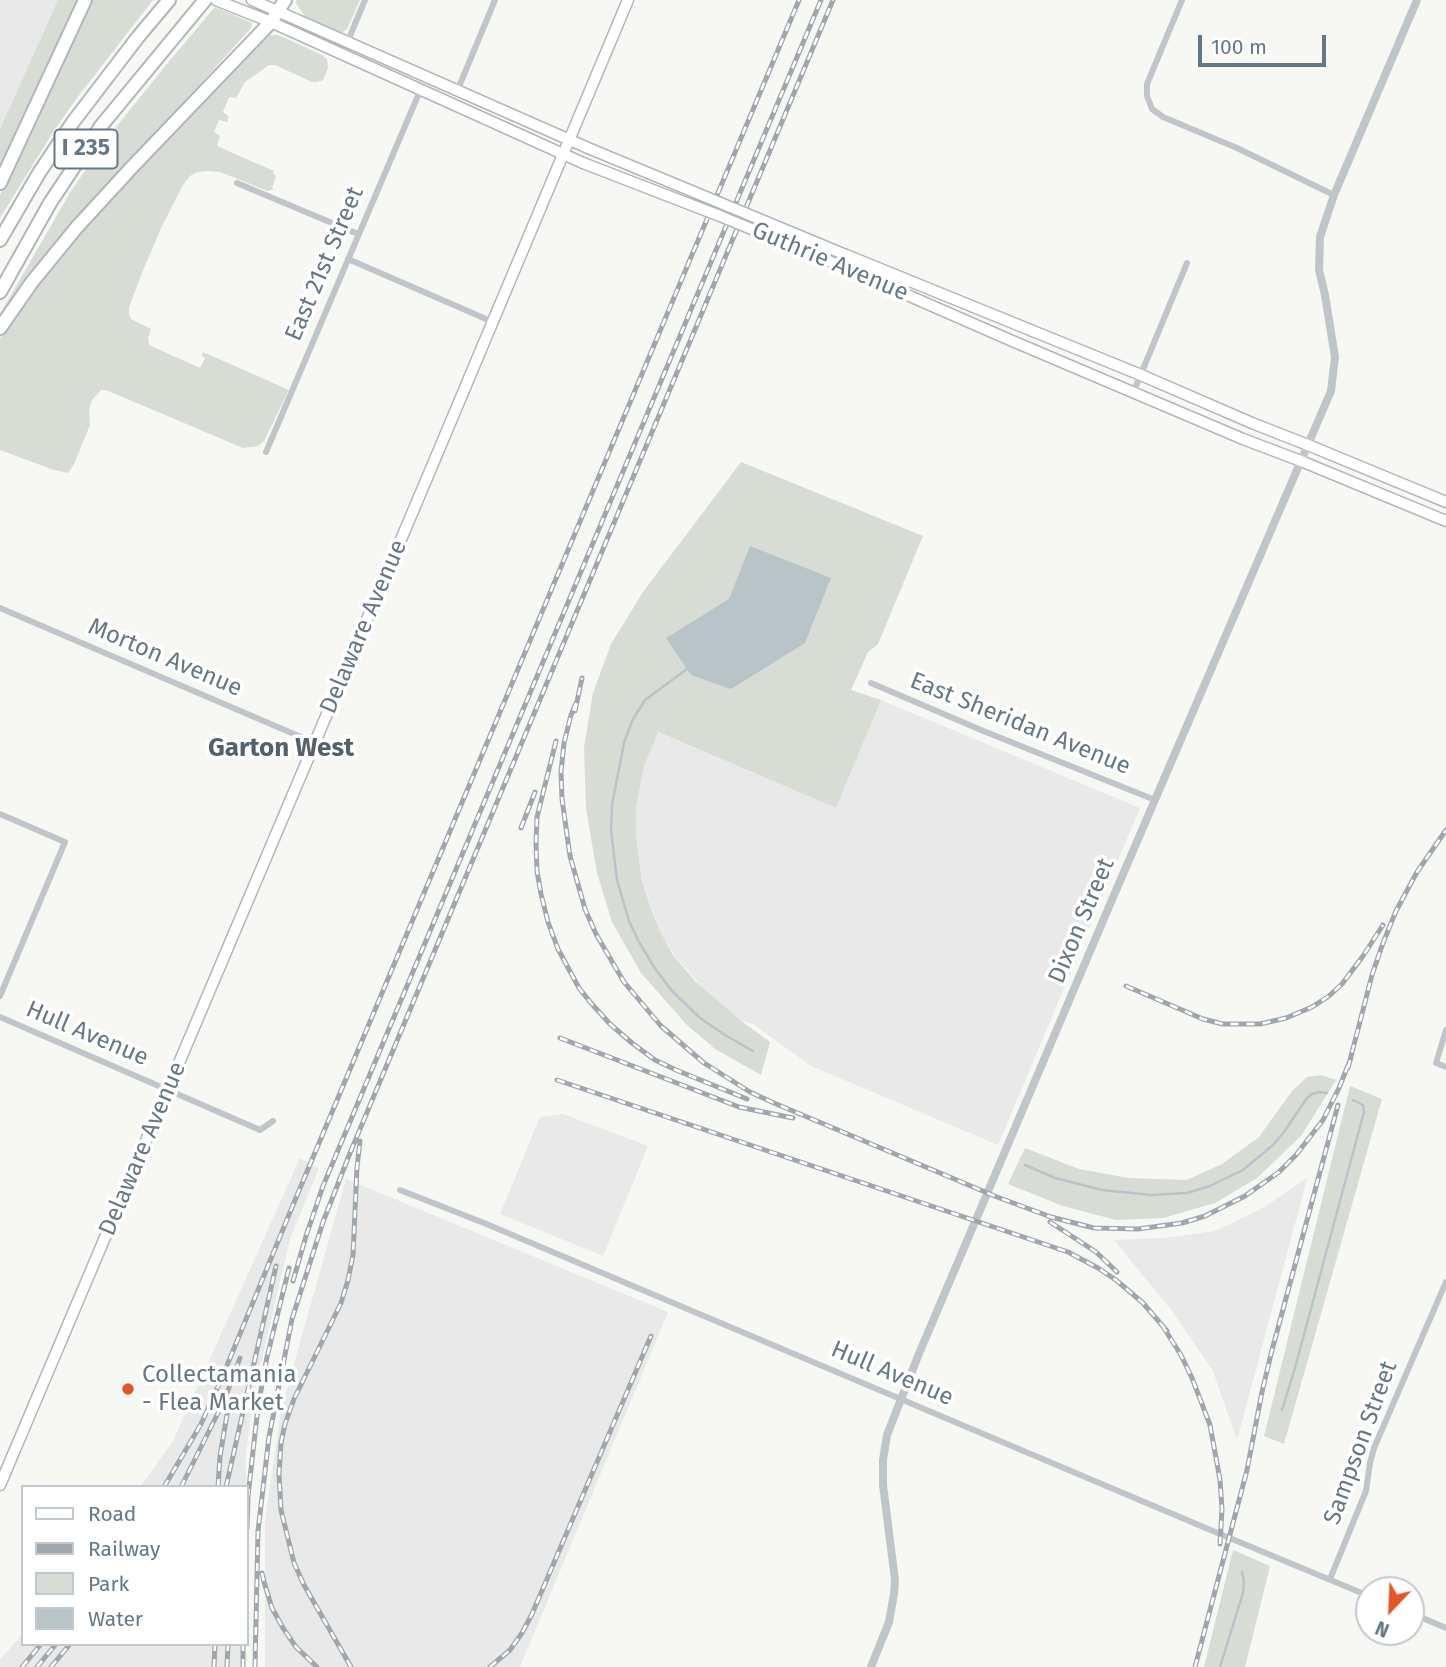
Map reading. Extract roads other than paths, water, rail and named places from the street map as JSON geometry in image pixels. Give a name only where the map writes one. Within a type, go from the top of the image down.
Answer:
[{"type":"highway","points":[[0,183],[85,0]]},
{"type":"highway","name":"I 235","points":[[0,292],[50,203],[97,132],[205,0]]},
{"type":"highway","name":"I 235","points":[[0,240],[73,122],[166,4]]},
{"type":"highway","points":[[0,328],[32,282],[77,227],[278,11]]},
{"type":"main road","name":"Guthrie Avenue","points":[[216,0],[278,11],[420,91],[564,155],[841,266],[1243,439],[1446,521]]},
{"type":"main road","name":"Guthrie Avenue","points":[[252,0],[588,148],[1446,502]]},
{"type":"main road","name":"Delaware Avenue","points":[[0,1485],[628,0]]},
{"type":"street","points":[[347,43],[365,0]]},
{"type":"street","points":[[458,89],[495,0]]},
{"type":"street","points":[[1182,0],[1147,84],[1148,103],[1155,113],[1237,148],[1334,195]]},
{"type":"street","name":"Dixon Street","points":[[871,1667],[889,1622],[895,1580],[883,1485],[887,1435],[1154,800],[1331,391],[1335,357],[1319,270],[1320,237],[1334,195],[1417,0]]},
{"type":"street","name":"East 21st Street","points":[[266,452],[420,91]]},
{"type":"street","points":[[237,183],[358,234]]},
{"type":"street","points":[[348,259],[493,322]]},
{"type":"street","points":[[1134,391],[1187,263]]},
{"type":"street","name":"Morton Avenue","points":[[0,608],[315,743]]},
{"type":"street","name":"East Sheridan Avenue","points":[[871,683],[1154,800]]},
{"type":"street","points":[[0,814],[65,842],[0,996]]},
{"type":"street","name":"Hull Avenue","points":[[0,1017],[260,1130],[273,1121]]},
{"type":"street","points":[[1446,1030],[1437,1063],[1446,1067]]},
{"type":"street","name":"Hull Avenue","points":[[400,1190],[494,1227],[1355,1589]]},
{"type":"street","name":"Sampson Street","points":[[1330,1579],[1366,1491],[1374,1448],[1446,1282]]},
{"type":"street","points":[[1425,1619],[1446,1628]]},
{"type":"water","points":[[750,546],[831,578],[805,643],[731,689],[691,675],[666,638],[729,599]]},
{"type":"waterway","points":[[687,669],[645,700],[632,721],[624,743],[612,805],[611,830],[617,880],[629,921],[639,942],[672,991],[700,1018],[753,1051]]},
{"type":"waterway","points":[[1025,1165],[1055,1178],[1102,1190],[1152,1195],[1187,1193],[1210,1186],[1243,1170],[1273,1145],[1307,1098],[1319,1092],[1327,1093]]},
{"type":"waterway","points":[[1282,1410],[1364,1112],[1363,1105],[1353,1100]]},
{"type":"waterway","points":[[1220,1667],[1243,1593],[1242,1572]]},
{"type":"railway","points":[[165,1485],[201,1424],[221,1380],[799,0]]},
{"type":"railway","points":[[293,1281],[323,1186],[821,0]]},
{"type":"railway","points":[[255,1667],[258,1531],[269,1437],[292,1319],[323,1222],[833,0]]},
{"type":"railway","points":[[575,711],[582,678]]},
{"type":"railway","points":[[576,703],[564,743],[562,799],[570,856],[585,909],[596,934],[624,982],[661,1026],[704,1063],[750,1092],[774,1103],[1051,1217],[1094,1228],[1138,1229],[1182,1223],[1205,1216],[1245,1196],[1279,1172],[1323,1120],[1351,1058]]},
{"type":"railway","points":[[556,741],[537,817],[536,843],[541,894],[558,949],[579,988],[610,1024],[632,1043],[655,1060],[747,1099]]},
{"type":"railway","points":[[521,828],[535,792]]},
{"type":"railway","points":[[1348,1068],[1372,975],[1396,911],[1417,872],[1446,830]]},
{"type":"railway","points":[[1126,986],[1203,1019],[1223,1024],[1260,1024],[1286,1018],[1312,1007],[1342,984],[1383,925]]},
{"type":"railway","points":[[560,1038],[739,1107],[793,1118]]},
{"type":"railway","points":[[557,1080],[1068,1252],[1116,1280],[1143,1303],[1167,1331]]},
{"type":"railway","points":[[1195,1667],[1247,1470],[1271,1354],[1338,1105]]},
{"type":"railway","points":[[351,1667],[294,1563],[281,1510],[279,1474],[285,1424],[294,1399],[341,1303],[348,1280],[353,1255],[360,1141]]},
{"type":"railway","points":[[1050,1222],[1096,1252],[1117,1272]]},
{"type":"railway","points":[[226,1485],[276,1266]]},
{"type":"railway","points":[[248,1496],[258,1407],[289,1268]]},
{"type":"railway","points":[[1162,1325],[1181,1355],[1210,1425],[1220,1480],[1220,1544]]},
{"type":"railway","points":[[490,1667],[510,1650],[532,1614],[651,1336]]},
{"type":"railway","points":[[182,1485],[224,1401],[240,1358]]},
{"type":"railway","points":[[218,1485],[229,1403]]},
{"type":"railway","points":[[262,1573],[272,1608],[283,1628],[296,1647],[317,1667]]},
{"type":"railway","points":[[22,1667],[39,1646]]},
{"type":"railway","points":[[37,1667],[54,1646]]},
{"type":"railway","points":[[51,1667],[68,1646]]},
{"type":"railway","points":[[214,1667],[215,1646]]},
{"type":"railway","points":[[227,1667],[228,1646]]},
{"type":"railway","points":[[243,1646],[243,1667]]},
{"type":"place","name":"Collectamania - Flea Market","points":[[128,1389]]},
{"type":"district","name":"Garton West","points":[[281,749]]}]
